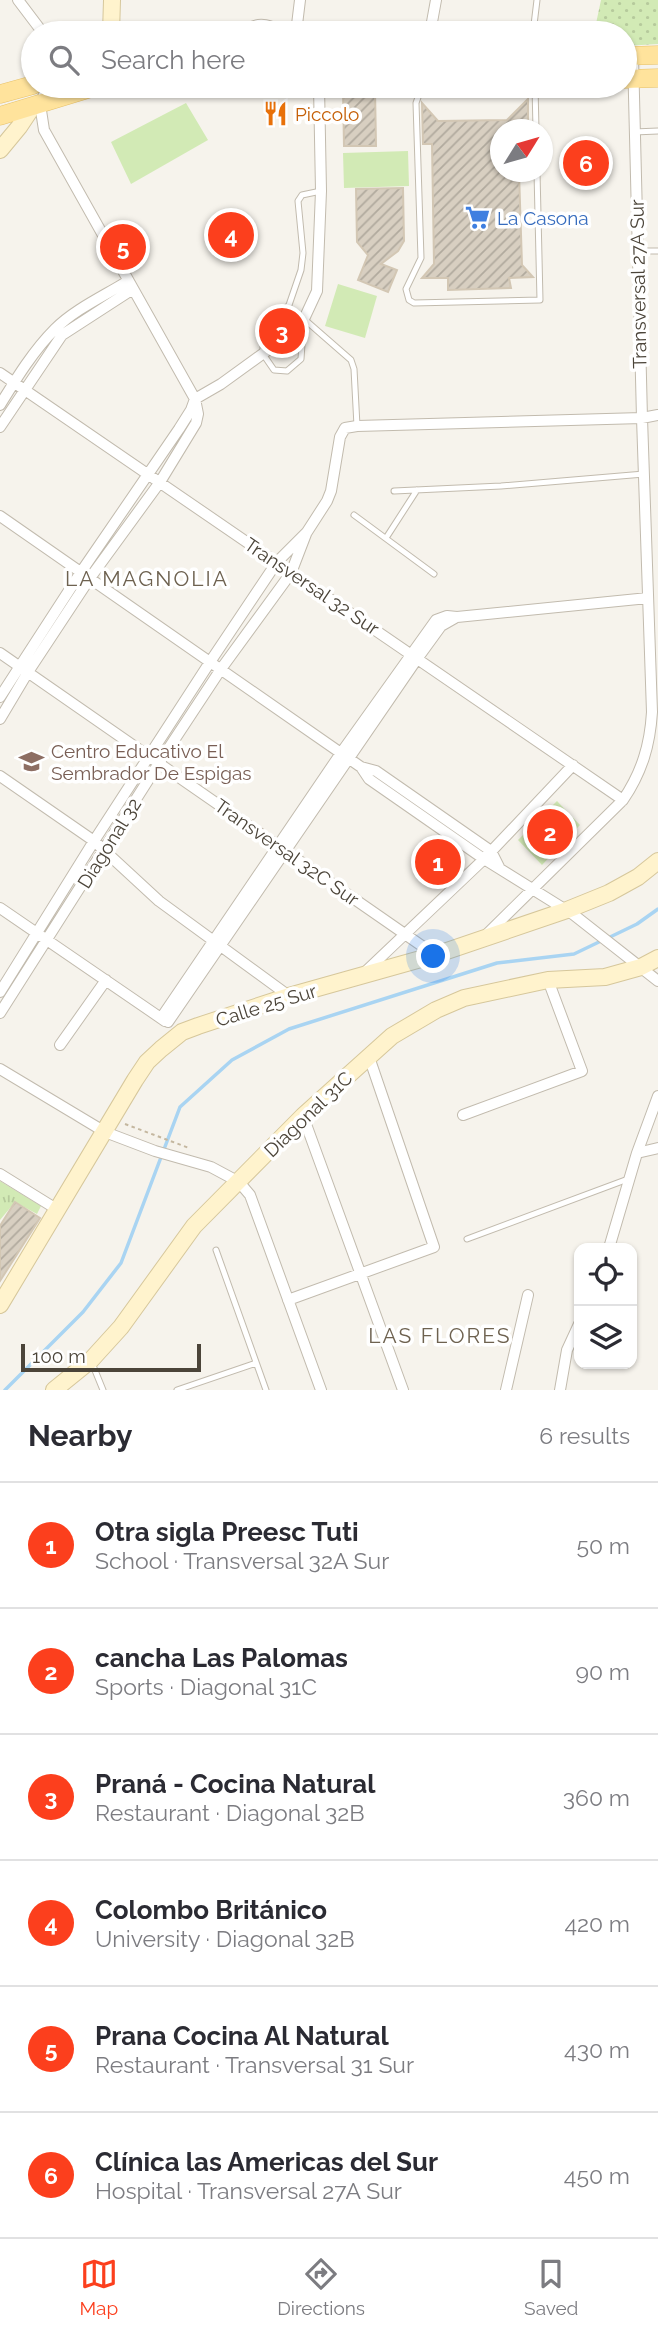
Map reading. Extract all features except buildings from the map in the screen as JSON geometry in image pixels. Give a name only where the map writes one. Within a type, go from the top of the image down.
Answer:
[{"type":"main road","points":[[111,21],[112,0]]},
{"type":"main road","points":[[637,56],[658,55]]},
{"type":"main road","points":[[637,79],[658,78]]},
{"type":"main road","points":[[0,94],[21,89]]},
{"type":"main road","points":[[0,116],[59,98]]},
{"type":"main road","points":[[0,150],[37,105]]},
{"type":"main road","name":"Calle 25 Sur","points":[[3,1296],[147,1062],[183,1032],[289,996],[572,914],[638,877],[658,861]]},
{"type":"main road","name":"Diagonal 31C","points":[[54,1390],[91,1360],[121,1327],[194,1226],[303,1116],[392,1036],[436,1010],[464,998],[548,980],[605,977],[636,963],[658,958]]},
{"type":"street","points":[[18,0],[34,21]]},
{"type":"street","points":[[296,21],[300,0]]},
{"type":"street","points":[[432,21],[436,0]]},
{"type":"street","points":[[33,98],[44,130],[195,399],[198,414],[160,482],[86,575]]},
{"type":"street","points":[[37,105],[41,98]]},
{"type":"street","points":[[0,697],[23,669],[86,575],[195,399],[263,354],[300,323],[317,291],[321,191],[319,98]]},
{"type":"street","name":"Transversal 27A Sur","points":[[623,800],[644,763],[652,712],[631,98]]},
{"type":"street","points":[[0,405],[55,329],[68,318],[130,285]]},
{"type":"street","points":[[0,427],[62,335],[130,285]]},
{"type":"street","name":"Transversal 32 Sur","points":[[0,373],[623,800]]},
{"type":"street","points":[[357,426],[642,418],[658,415]]},
{"type":"street","name":"Diagonal 32","points":[[0,992],[94,841],[291,573],[307,532],[331,491],[340,437],[345,428],[357,426]]},
{"type":"street","points":[[0,516],[361,767],[376,771],[488,855],[499,867],[572,914],[658,981]]},
{"type":"street","name":"Diagonal 32","points":[[0,1013],[104,850],[211,662],[276,562],[307,532]]},
{"type":"street","points":[[164,1020],[413,656],[441,626],[457,617],[648,598]]},
{"type":"street","name":"Transversal 32C Sur","points":[[0,653],[435,955]]},
{"type":"street","points":[[0,719],[23,669]]},
{"type":"street","points":[[360,977],[488,855],[573,765]]},
{"type":"street","points":[[0,776],[94,841],[159,901],[289,996]]},
{"type":"street","points":[[483,939],[623,800]]},
{"type":"street","points":[[0,908],[183,1032]]},
{"type":"street","points":[[60,1045],[106,980]]},
{"type":"street","points":[[463,1115],[582,1071],[548,980]]},
{"type":"street","points":[[288,1300],[434,1247],[369,1058]]},
{"type":"street","points":[[0,1069],[105,1132],[155,1151],[211,1167],[239,1182],[250,1195],[321,1390]]},
{"type":"street","points":[[611,1243],[637,1153],[658,1096]]},
{"type":"street","points":[[303,1116],[403,1390]]},
{"type":"street","points":[[637,1153],[658,1148]]},
{"type":"street","points":[[0,1174],[58,1210]]},
{"type":"street","points":[[506,1390],[528,1295]]},
{"type":"street","points":[[560,1390],[567,1350],[574,1335]]},
{"type":"lane","points":[[534,21],[537,0]]},
{"type":"lane","points":[[418,98],[421,258],[406,289],[409,300],[414,303],[540,300],[537,182]]},
{"type":"lane","points":[[535,98],[536,119]]},
{"type":"lane","points":[[634,132],[658,131]]},
{"type":"lane","points":[[300,323],[303,352],[297,365],[281,372],[270,366],[263,354],[266,327],[289,305],[303,262],[298,201],[302,195],[321,191]]},
{"type":"lane","points":[[637,251],[658,251]]},
{"type":"lane","points":[[300,323],[351,360],[354,369],[357,426]]},
{"type":"lane","points":[[394,491],[501,486],[644,474]]},
{"type":"lane","points":[[386,538],[416,490]]},
{"type":"lane","points":[[354,515],[434,574]]},
{"type":"lane","points":[[467,1239],[631,1177]]},
{"type":"lane","points":[[216,1250],[266,1390]]},
{"type":"lane","points":[[91,1360],[103,1390]]},
{"type":"lane","points":[[177,1390],[256,1363]]},
{"type":"path","points":[[120,1122],[190,1148]]},
{"type":"green space","points":[[601,0],[658,0],[658,44],[637,45],[637,21],[597,21]]},
{"type":"green space","points":[[186,103],[208,140],[131,184],[111,142]]},
{"type":"green space","points":[[408,151],[409,186],[344,188],[343,153]]},
{"type":"green space","points":[[338,284],[377,296],[365,338],[325,326]]},
{"type":"green space","points":[[557,801],[580,825],[542,865],[518,840]]},
{"type":"green space","points":[[0,1181],[41,1206],[37,1214],[15,1202],[0,1220]]},
{"type":"waterway","points":[[608,938],[637,924],[658,909]]},
{"type":"waterway","points":[[5,1390],[83,1312],[121,1263],[180,1107],[232,1060],[289,1029],[497,963],[574,954],[601,941]]},
{"type":"place","name":"Piccolo","points":[[275,114]]},
{"type":"place","name":"Clínica las Americas del Sur","points":[[586,163]]},
{"type":"place","name":"La Casona","points":[[477,218]]},
{"type":"place","name":"Colombo Británico","points":[[231,235]]},
{"type":"place","name":"Prana Cocina Al Natural","points":[[123,247]]},
{"type":"place","name":"Praná - Cocina Natural","points":[[282,331]]},
{"type":"place","name":"Centro Educativo El Sembrador De Espigas","points":[[31,762]]},
{"type":"place","name":"cancha Las Palomas","points":[[550,832]]},
{"type":"place","name":"Otra sigla Preesc Tuti","points":[[438,862]]},
{"type":"district","name":"LA MAGNOLIA","points":[[147,579]]},
{"type":"district","name":"LAS FLORES","points":[[440,1336]]}]
